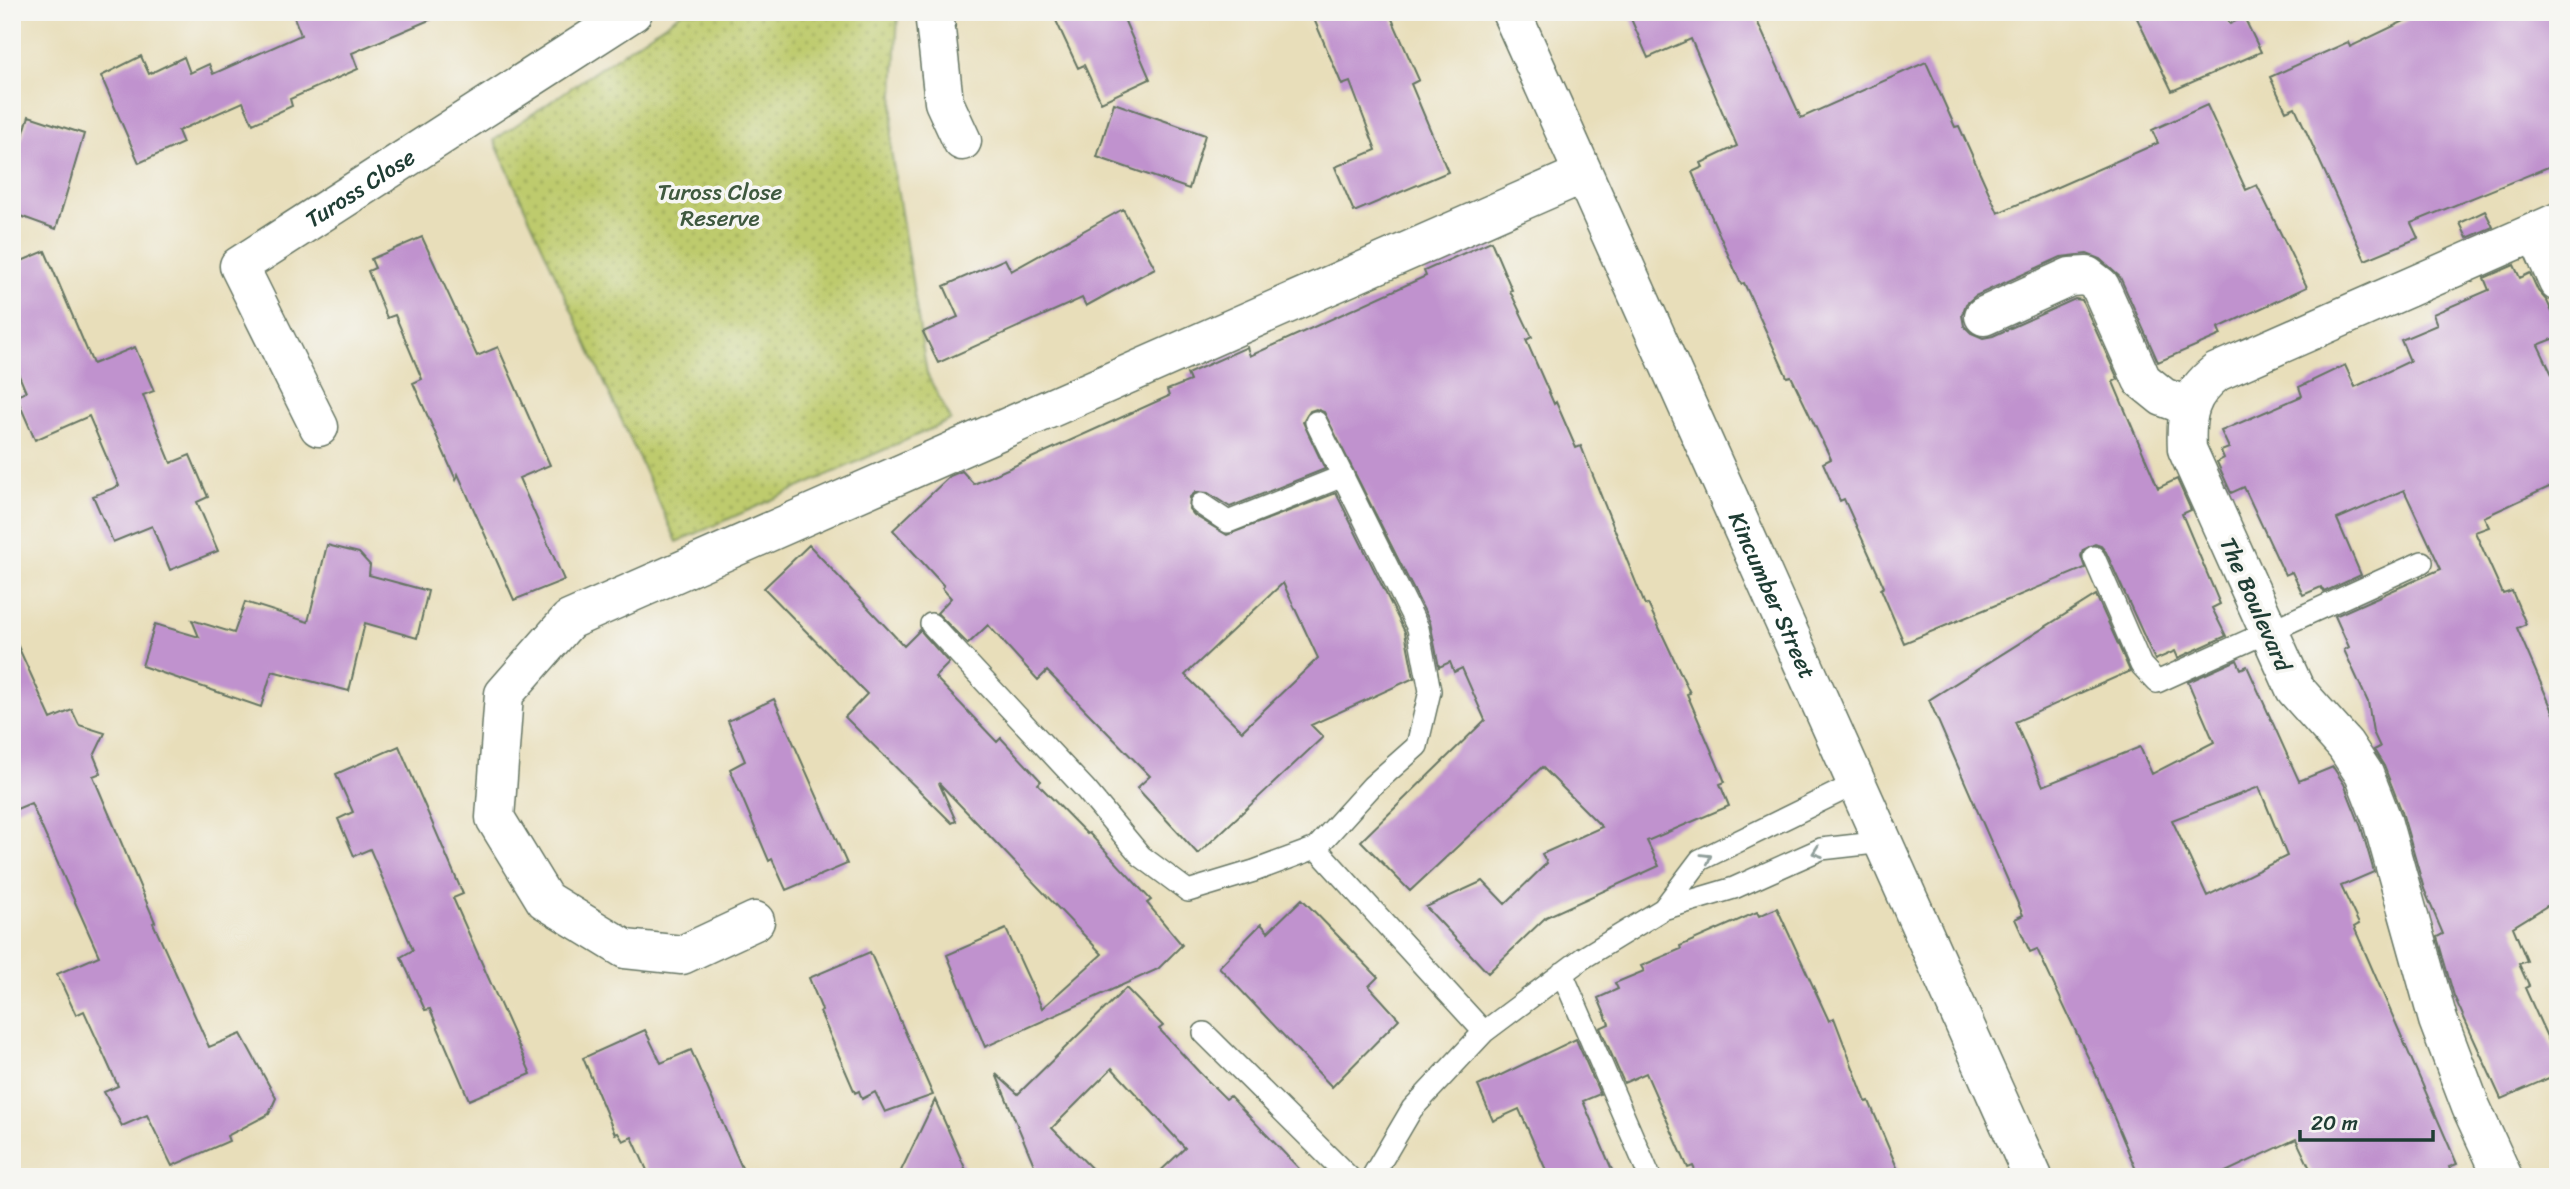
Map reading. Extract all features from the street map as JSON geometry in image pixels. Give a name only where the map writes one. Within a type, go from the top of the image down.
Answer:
[{"type":"street","name":"Tuross Close","points":[[319,427],[239,266],[633,12]]},
{"type":"street","points":[[934,12],[944,102],[962,141]]},
{"type":"street","name":"Kincumber Street","points":[[1511,12],[2033,1177]]},
{"type":"street","points":[[755,921],[682,955],[625,949],[545,900],[495,818],[504,694],[569,620],[1583,174]]},
{"type":"street","points":[[1984,316],[2070,277],[2087,276],[2100,286],[2143,380],[2163,397],[2189,407],[2201,385],[2217,372],[2547,227],[2558,282]]},
{"type":"street","name":"The Boulevard","points":[[2189,407],[2185,425],[2187,449],[2267,631],[2295,689],[2345,745],[2364,774],[2385,832],[2438,1020],[2471,1107],[2503,1177]]},
{"type":"lane","points":[[931,624],[1086,790],[1141,856],[1188,891],[1316,848],[1372,786],[1418,746],[1430,691],[1418,628],[1316,422]]},
{"type":"lane","points":[[1201,504],[1228,522],[1343,476]]},
{"type":"lane","points":[[2094,557],[2141,665],[2157,682],[2422,562]]},
{"type":"lane","points":[[1663,909],[1700,860],[1857,783]]},
{"type":"lane","points":[[1372,1177],[1412,1109],[1484,1032],[1562,973],[1663,909],[1734,888],[1821,849],[1884,842]]},
{"type":"lane","points":[[1316,848],[1484,1032]]},
{"type":"lane","points":[[1562,973],[1650,1177]]},
{"type":"lane","points":[[1204,1033],[1349,1177]]},
{"type":"green space","name":"Tuross Close Reserve","points":[[683,12],[898,12],[891,151],[927,374],[951,420],[677,542],[494,140]]},
{"type":"building","points":[[292,12],[448,12],[352,53],[358,69],[290,99],[292,106],[253,124],[243,102],[178,131],[183,143],[139,163],[101,76],[141,56],[149,74],[184,57],[190,73],[209,64],[213,74],[301,35]]},
{"type":"building","points":[[1052,12],[1121,12],[1150,79],[1101,102],[1084,65],[1078,68]]},
{"type":"building","points":[[1311,12],[1389,12],[1419,80],[1411,84],[1448,172],[1354,212],[1335,167],[1376,150],[1350,82],[1342,85]]},
{"type":"building","points":[[1628,12],[1753,12],[1801,118],[1926,62],[1955,127],[1959,126],[1998,213],[2158,143],[2152,130],[2207,105],[2246,190],[2257,185],[2307,287],[2218,328],[2221,335],[2158,362],[2120,277],[2100,259],[2087,254],[2061,257],[1975,296],[1966,304],[1962,315],[1964,326],[1971,333],[1983,338],[2075,299],[2082,300],[2118,379],[2113,382],[2158,488],[2177,479],[2191,510],[2182,514],[2220,604],[2212,608],[2226,636],[2178,658],[2175,651],[2155,660],[2106,552],[2095,544],[2083,550],[2081,556],[2085,568],[1904,643],[1881,589],[1884,587],[1844,499],[1840,501],[1823,463],[1831,459],[1791,376],[1787,377],[1744,283],[1741,284],[1692,172],[1703,167],[1701,163],[1737,146],[1691,39],[1648,58]]},
{"type":"building","points":[[2134,12],[2224,12],[2230,24],[2244,17],[2261,52],[2172,91]]},
{"type":"building","points":[[2423,12],[2558,12],[2558,163],[2411,223],[2418,238],[2365,260],[2295,107],[2286,111],[2270,77],[2348,42],[2350,47]]},
{"type":"building","points":[[1114,103],[1205,135],[1189,189],[1097,157]]},
{"type":"building","points":[[29,116],[84,134],[56,229],[12,213],[12,171]]},
{"type":"building","points":[[1123,209],[1155,268],[1086,306],[1082,298],[938,363],[923,332],[958,317],[944,286],[1005,259],[1011,271]]},
{"type":"building","points":[[2485,211],[2493,227],[2467,238],[2460,223]]},
{"type":"building","points":[[422,237],[477,356],[498,347],[550,465],[519,478],[564,580],[514,600],[458,474],[456,480],[413,383],[422,379],[395,315],[387,318],[368,271],[375,268],[371,259]]},
{"type":"building","points":[[1491,241],[1512,290],[1510,291],[1532,337],[1526,340],[1554,404],[1556,402],[1576,448],[1581,446],[1645,605],[1648,604],[1690,693],[1687,694],[1725,782],[1720,784],[1729,806],[1647,841],[1659,866],[1546,917],[1488,973],[1426,907],[1483,881],[1505,904],[1547,863],[1542,854],[1602,827],[1542,767],[1410,891],[1361,841],[1485,720],[1462,668],[1454,672],[1450,662],[1439,667],[1430,622],[1324,412],[1316,409],[1310,411],[1303,422],[1325,469],[1230,507],[1208,493],[1196,492],[1190,497],[1189,509],[1194,515],[1227,535],[1336,493],[1405,632],[1414,678],[1311,725],[1323,737],[1198,854],[1137,788],[1150,776],[1047,671],[1038,680],[988,625],[968,644],[937,613],[951,598],[942,588],[944,586],[893,530],[950,476],[962,471],[974,484],[1169,396],[1167,390],[1190,381],[1187,374],[1247,347],[1250,356],[1426,276],[1424,271]],"holes":[[[1283,583],[1318,658],[1242,731],[1185,675]]]},
{"type":"building","points":[[45,251],[93,364],[135,347],[154,391],[143,395],[171,463],[190,455],[208,497],[197,502],[218,551],[170,570],[152,526],[113,542],[93,496],[119,486],[89,416],[35,440],[16,396],[26,392],[12,359],[12,265]]},
{"type":"building","points":[[2514,265],[2520,278],[2530,273],[2558,325],[2558,337],[2538,345],[2558,387],[2558,483],[2484,517],[2489,527],[2475,532],[2503,594],[2512,591],[2526,624],[2517,628],[2558,723],[2558,899],[2513,927],[2527,961],[2519,964],[2529,986],[2525,988],[2558,1061],[2558,1074],[2501,1099],[2454,996],[2437,937],[2443,934],[2424,889],[2402,812],[2384,766],[2374,750],[2380,747],[2373,732],[2368,702],[2344,650],[2349,647],[2335,616],[2441,569],[2404,490],[2337,519],[2361,575],[2324,592],[2321,587],[2303,595],[2292,572],[2285,575],[2244,487],[2231,493],[2217,462],[2224,458],[2221,451],[2229,448],[2221,431],[2302,396],[2299,387],[2345,365],[2355,387],[2410,361],[2401,340],[2437,325],[2433,314],[2489,290],[2484,278]]},
{"type":"building","points":[[327,545],[359,553],[370,565],[369,575],[428,591],[417,638],[365,623],[349,691],[272,671],[261,707],[142,666],[155,624],[199,637],[192,620],[234,633],[245,602],[308,622]]},
{"type":"building","points":[[809,545],[904,646],[920,630],[949,663],[935,677],[997,742],[1001,738],[1041,781],[1038,784],[1087,834],[1089,833],[1151,900],[1147,903],[1182,945],[1158,969],[985,1047],[947,955],[1006,929],[1042,1008],[1102,954],[939,783],[956,821],[952,823],[845,717],[867,694],[764,588]]},
{"type":"building","points":[[2096,595],[2130,671],[2015,722],[2043,786],[2140,747],[2152,774],[2214,742],[2188,682],[2237,660],[2241,669],[2247,666],[2299,781],[2333,767],[2344,784],[2361,827],[2374,872],[2341,886],[2359,924],[2354,927],[2457,1164],[2449,1167],[2453,1177],[2314,1177],[2296,1139],[2215,1177],[2139,1177],[2094,1070],[2037,949],[2030,952],[2015,919],[2023,915],[1929,700]],"holes":[[[2259,787],[2287,856],[2207,896],[2172,820]]]},
{"type":"building","points":[[12,633],[51,719],[72,710],[79,725],[105,733],[94,756],[101,773],[93,776],[155,922],[153,923],[209,1047],[241,1034],[276,1098],[269,1114],[227,1136],[229,1141],[172,1166],[147,1115],[122,1126],[104,1092],[118,1086],[84,1011],[76,1015],[57,974],[99,956],[31,803],[12,811]]},
{"type":"building","points":[[774,699],[847,864],[786,890],[772,859],[769,861],[730,769],[745,761],[728,721]]},
{"type":"building","points":[[399,746],[463,894],[453,898],[531,1074],[469,1100],[430,1009],[425,1010],[401,957],[413,950],[370,849],[354,856],[338,819],[353,812],[336,774]]},
{"type":"building","points":[[1302,899],[1378,977],[1369,986],[1399,1019],[1332,1087],[1219,967],[1261,924],[1268,932]]},
{"type":"building","points":[[1777,908],[1829,1021],[1834,1018],[1866,1102],[1869,1101],[1901,1177],[1698,1177],[1693,1166],[1688,1168],[1646,1073],[1624,1083],[1600,1028],[1609,1024],[1598,998],[1618,989],[1615,983],[1644,971],[1641,966],[1681,949],[1680,946],[1757,912],[1759,916]]},
{"type":"building","points":[[870,952],[933,1095],[885,1112],[875,1092],[862,1099],[859,1091],[855,1093],[820,1012],[822,1010],[809,978]]},
{"type":"building","points":[[1126,988],[1163,1026],[1159,1029],[1199,1072],[1226,1099],[1230,1096],[1307,1177],[1154,1177],[1185,1148],[1112,1068],[1052,1128],[1100,1177],[1039,1177],[996,1074],[1018,1094]]},
{"type":"building","points":[[645,1030],[661,1063],[691,1050],[746,1177],[650,1177],[632,1137],[623,1141],[618,1133],[615,1134],[583,1058]]},
{"type":"building","points":[[1576,1039],[1600,1094],[1583,1101],[1615,1177],[1549,1177],[1519,1109],[1493,1121],[1478,1086]]},
{"type":"building","points":[[935,1100],[969,1177],[898,1177]]}]
